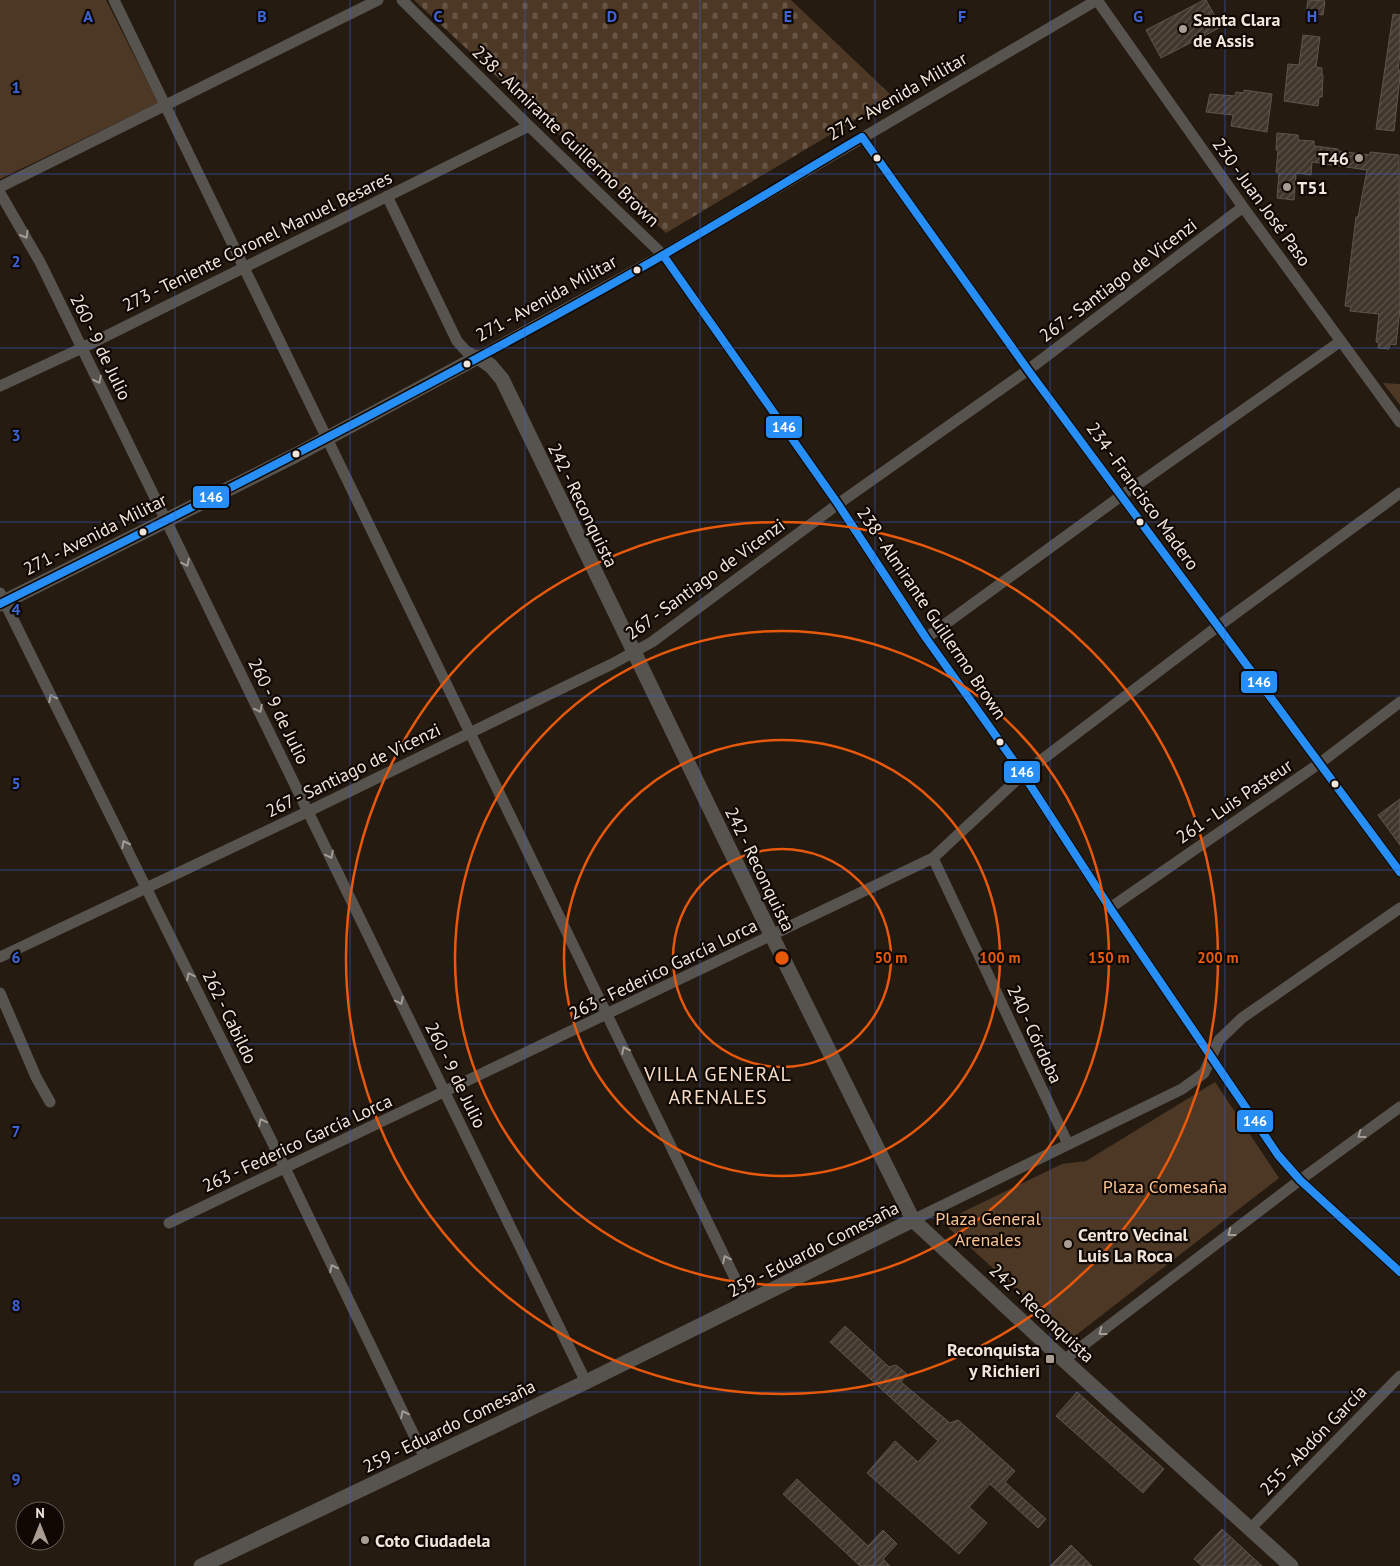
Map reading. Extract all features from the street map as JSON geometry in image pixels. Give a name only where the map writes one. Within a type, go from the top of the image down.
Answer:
[{"type":"street","points":[[114,0],[748,1302]]},
{"type":"street","points":[[0,187],[378,0]]},
{"type":"street","name":"238 - Almirante Guillermo Brown","points":[[402,0],[529,126],[664,254],[838,504],[926,638],[1023,774],[1110,908],[1278,1155],[1300,1180],[1400,1272]]},
{"type":"street","name":"271 - Avenida Militar","points":[[1,600],[327,438],[478,357],[664,254],[1097,0]]},
{"type":"street","name":"230 - Juan José Paso","points":[[1097,0],[1243,207],[1400,422]]},
{"type":"street","name":"273 - Teniente Coronel Manuel Besares","points":[[0,386],[82,348],[529,126]]},
{"type":"street","name":"234 - Francisco Madero","points":[[862,138],[1028,370],[1400,872]]},
{"type":"street","name":"260 - 9 de Julio","points":[[0,193],[40,262],[586,1382]]},
{"type":"street","name":"242 - Reconquista","points":[[387,196],[456,341],[466,351],[491,366],[502,379],[633,653],[913,1220],[1290,1566]]},
{"type":"street","name":"267 - Santiago de Vicenzi","points":[[0,957],[472,733],[652,642],[838,504],[1028,370],[1243,207]]},
{"type":"street","points":[[926,638],[1121,496],[1341,341]]},
{"type":"street","name":"263 - Federico García Lorca","points":[[169,1224],[933,858],[1023,774],[1217,626],[1400,493]]},
{"type":"street","name":"262 - Cabildo","points":[[1,600],[147,887],[425,1458]]},
{"type":"street","name":"261 - Luis Pasteur","points":[[1110,908],[1320,763],[1400,702]]},
{"type":"street","name":"240 - Córdoba","points":[[933,858],[1068,1144]]},
{"type":"street","name":"259 - Eduardo Comesaña","points":[[200,1566],[586,1382],[1068,1144],[1182,1090],[1204,1073],[1219,1040],[1242,1018],[1400,908]]},
{"type":"street","points":[[0,993],[36,1077],[50,1102]]},
{"type":"street","points":[[1064,1360],[1400,1106]]},
{"type":"street","name":"255 - Abdón García","points":[[1250,1529],[1400,1376]]},
{"type":"green space","points":[[0,0],[106,0],[158,103],[0,179]]},
{"type":"green space","points":[[414,0],[791,0],[893,97],[666,233]]},
{"type":"green space","points":[[1383,383],[1400,384],[1400,405]]},
{"type":"green space","points":[[1215,1082],[1279,1178],[1071,1339],[942,1222],[1062,1164],[1086,1161]]},
{"type":"building","name":"Santa Clara de Assis","points":[[1206,0],[1221,27],[1161,58],[1146,30]]},
{"type":"building","points":[[1308,0],[1325,1],[1323,15],[1306,13]]},
{"type":"building","points":[[1393,14],[1400,15],[1398,70],[1400,70],[1400,76],[1394,131],[1376,129]]},
{"type":"building","points":[[1303,35],[1320,37],[1316,67],[1322,68],[1323,75],[1322,97],[1319,97],[1318,106],[1284,101],[1288,64],[1299,65]]},
{"type":"building","points":[[1244,90],[1272,94],[1267,132],[1231,126],[1233,115],[1206,112],[1210,94],[1235,96],[1236,92],[1244,93]]},
{"type":"building","points":[[1277,133],[1298,135],[1298,140],[1314,141],[1314,146],[1338,149],[1338,151],[1370,155],[1370,152],[1399,155],[1400,308],[1396,345],[1390,344],[1389,349],[1378,348],[1379,343],[1376,342],[1379,314],[1350,311],[1351,307],[1345,306],[1356,217],[1358,217],[1367,170],[1312,162],[1311,175],[1296,173],[1294,200],[1277,198],[1279,173],[1276,172]]},
{"type":"building","points":[[1400,799],[1400,845],[1378,815]]},
{"type":"building","points":[[845,1326],[889,1367],[896,1365],[907,1374],[901,1382],[950,1423],[958,1420],[1015,1471],[1005,1482],[1046,1519],[1038,1528],[990,1484],[969,1507],[987,1523],[959,1554],[867,1473],[895,1441],[918,1462],[938,1441],[830,1342]]},
{"type":"building","points":[[1077,1392],[1164,1469],[1143,1493],[1056,1416]]},
{"type":"building","points":[[797,1479],[868,1546],[883,1530],[897,1544],[883,1559],[890,1566],[860,1566],[783,1494]]},
{"type":"building","points":[[1222,1529],[1262,1566],[1202,1566],[1194,1559]]},
{"type":"building","points":[[1071,1545],[1092,1566],[1050,1566]]},
{"type":"transit line","name":"146","points":[[0,604],[240,482],[479,357],[665,254],[862,137],[1028,370],[1400,872]]},
{"type":"transit line","name":"146","points":[[663,255],[838,504],[926,638],[1023,774],[1110,908],[1278,1155],[1300,1180],[1400,1272]]},
{"type":"place","name":"Santa Clara de Assis","points":[[1183,29]]},
{"type":"place","name":"T46","points":[[1359,158]]},
{"type":"place","name":"T51","points":[[1287,187]]},
{"type":"place","name":"Centro Vecinal Luis La Roca","points":[[1068,1244]]},
{"type":"place","name":"Reconquista y Richieri","points":[[1050,1359]]},
{"type":"place","name":"Coto Ciudadela","points":[[365,1540]]},
{"type":"district","name":"VILLA GENERAL ARENALES","points":[[718,1086]]},
{"type":"park label","name":"Plaza Comesaña","points":[[1165,1186]]},
{"type":"park label","name":"Plaza General Arenales","points":[[988,1228]]}]
